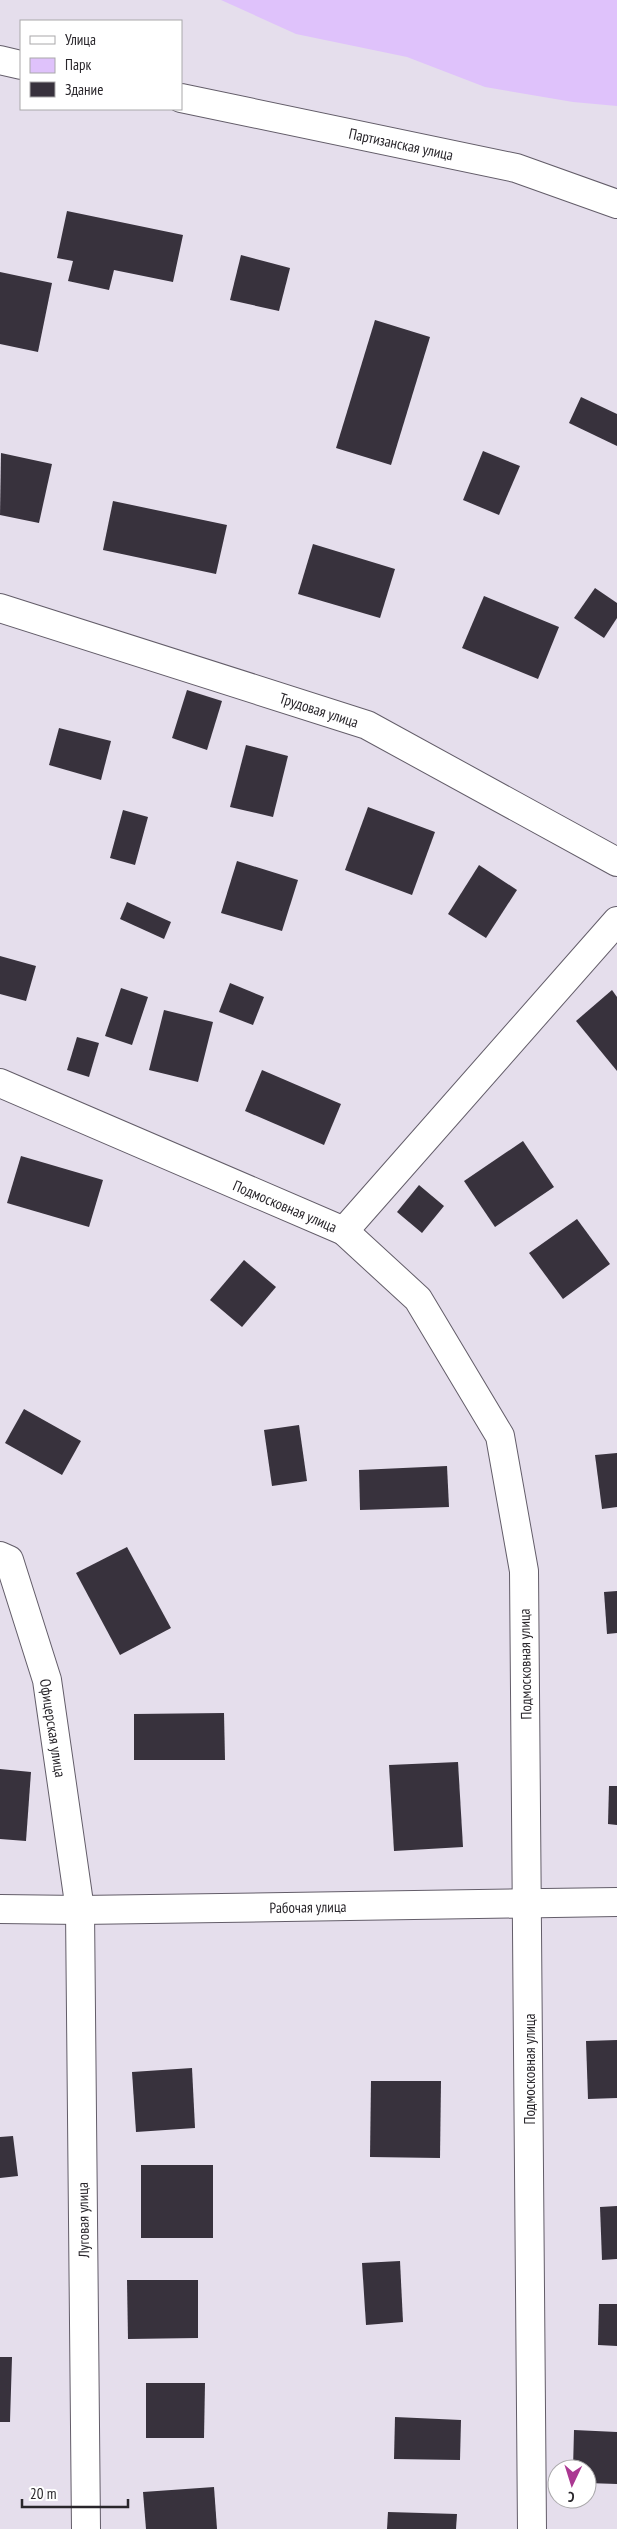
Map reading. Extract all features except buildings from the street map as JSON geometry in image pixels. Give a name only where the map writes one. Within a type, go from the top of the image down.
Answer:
[{"type":"street","points":[[0,60],[20,65]]},
{"type":"street","name":"Партизанская улица","points":[[182,98],[516,168],[617,204]]},
{"type":"street","name":"Трудовая улица","points":[[0,608],[367,725],[617,862]]},
{"type":"street","points":[[344,1231],[617,921]]},
{"type":"street","name":"Подмосковная улица","points":[[0,1083],[344,1231],[418,1299],[500,1436],[524,1571],[532,2529]]},
{"type":"street","name":"Офицерская улица","points":[[0,1556],[9,1560],[47,1680],[80,1910]]},
{"type":"street","name":"Рабочая улица","points":[[0,1909],[80,1910],[617,1902]]},
{"type":"street","name":"Луговая улица","points":[[80,1910],[86,2529]]},
{"type":"green space","points":[[221,0],[617,0],[617,106],[573,102],[485,87],[407,57],[296,34]]}]
